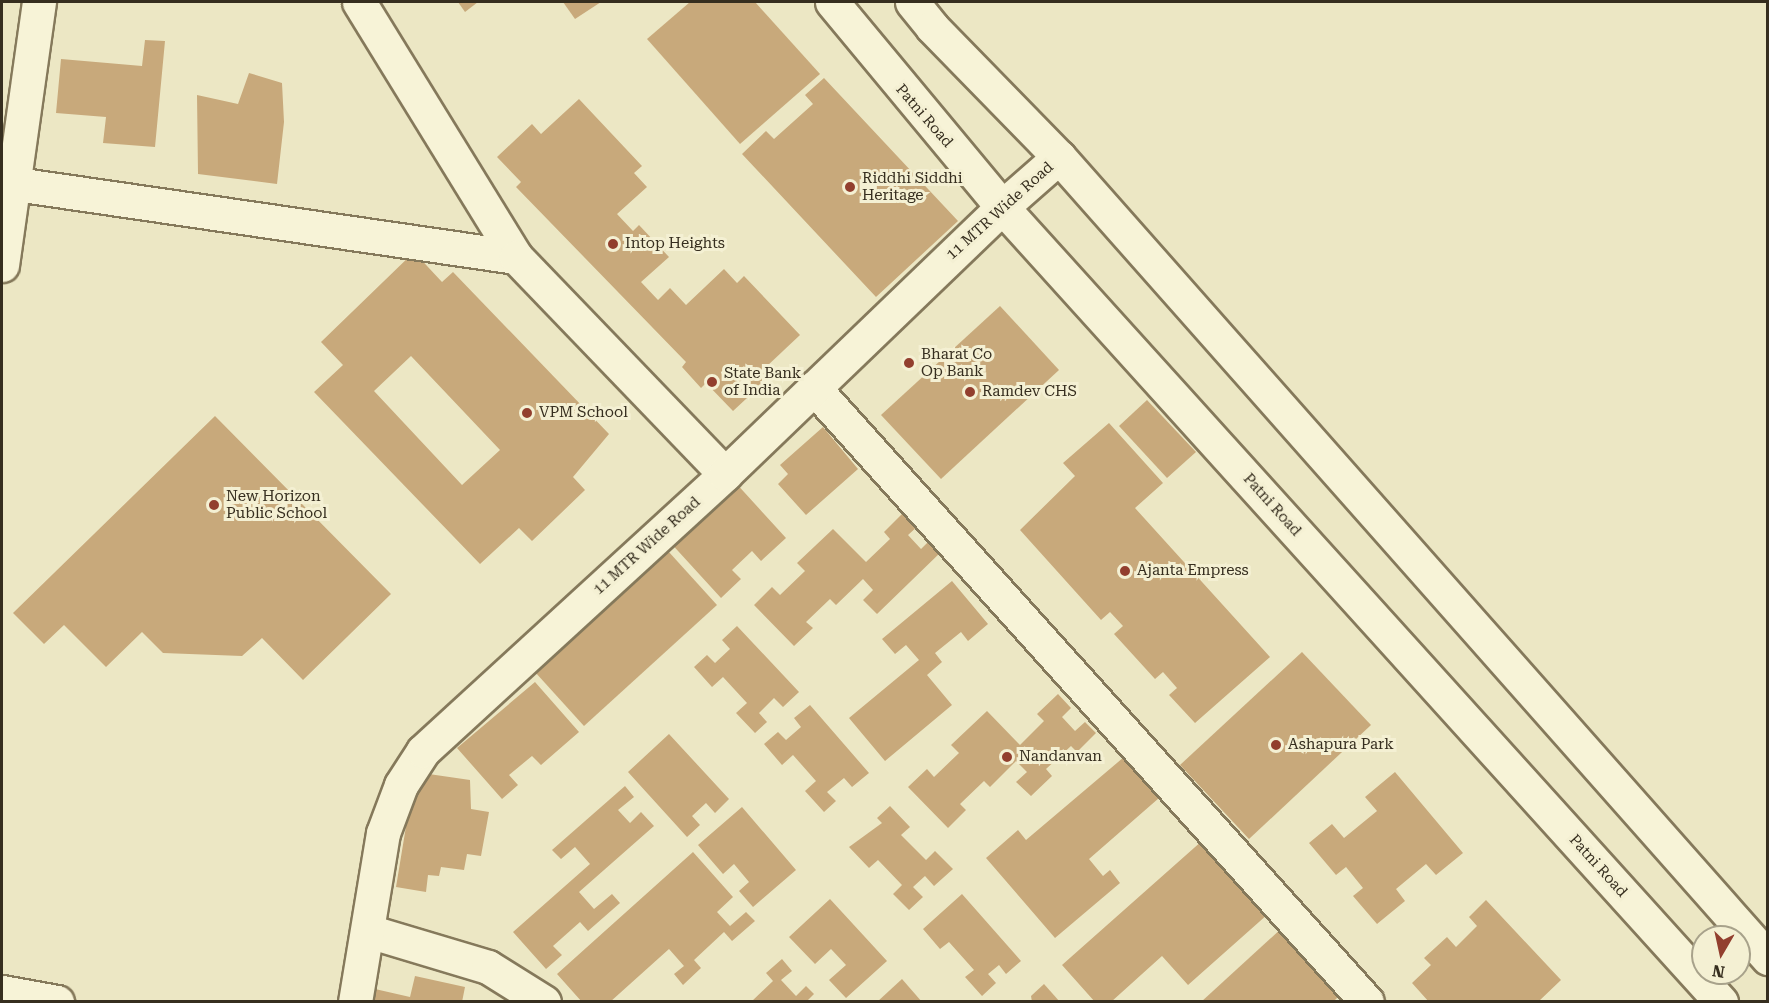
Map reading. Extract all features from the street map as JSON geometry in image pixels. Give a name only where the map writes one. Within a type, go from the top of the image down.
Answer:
[{"type":"street","points":[[2,265],[8,183],[39,2]]},
{"type":"street","points":[[359,2],[516,257],[725,474]]},
{"type":"street","name":"Patni Road","points":[[832,2],[1002,207],[1721,1002]]},
{"type":"street","points":[[912,2],[932,27],[1059,157],[1767,958]]},
{"type":"street","name":"11 MTR Wide Road","points":[[355,1002],[383,833],[401,785],[423,752],[725,474],[1002,207],[1059,157]]},
{"type":"street","points":[[8,183],[516,257]]},
{"type":"street","points":[[814,388],[1367,1002]]},
{"type":"street","points":[[368,930],[488,967],[544,1002]]},
{"type":"street","points":[[2,992],[57,1002]]},
{"type":"building","points":[[458,2],[478,2],[465,12]]},
{"type":"building","points":[[563,2],[601,2],[575,19]]},
{"type":"building","points":[[690,2],[755,2],[820,74],[740,144],[647,39]]},
{"type":"building","points":[[145,40],[165,41],[155,147],[103,143],[106,117],[56,113],[61,59],[142,66]]},
{"type":"building","points":[[249,73],[282,83],[284,122],[277,184],[198,174],[197,95],[238,104]]},
{"type":"building","name":"Riddhi Siddhi Heritage","points":[[824,78],[958,221],[876,297],[742,154],[766,131],[774,139],[813,104],[805,95]]},
{"type":"building","name":"Intop Heights","points":[[579,99],[642,166],[634,173],[647,187],[617,214],[633,231],[639,225],[669,257],[641,282],[658,300],[670,288],[686,305],[724,269],[737,283],[744,276],[800,335],[766,367],[773,374],[733,411],[706,383],[701,388],[682,367],[686,362],[516,187],[521,182],[497,157],[532,124],[541,134]]},
{"type":"building","name":"VPM School","points":[[414,252],[442,282],[453,272],[609,434],[573,477],[585,490],[532,541],[519,528],[480,564],[314,392],[343,365],[321,342]],"holes":[[[411,356],[500,450],[462,485],[374,391]]]},
{"type":"building","name":"Ramdev CHS","points":[[1000,306],[1059,370],[941,479],[881,415]]},
{"type":"building","points":[[1147,400],[1196,452],[1167,478],[1119,426]]},
{"type":"building","name":"New Horizon Public School","points":[[215,416],[391,594],[303,680],[262,638],[242,656],[163,653],[142,632],[106,667],[64,625],[44,644],[13,613]]},
{"type":"building","name":"Ajanta Empress","points":[[1109,423],[1163,483],[1135,508],[1270,657],[1195,723],[1169,695],[1177,688],[1163,672],[1155,679],[1114,634],[1123,626],[1110,612],[1101,620],[1020,530],[1075,476],[1063,463]]},
{"type":"building","points":[[823,427],[858,469],[806,515],[778,484],[788,474],[780,465]]},
{"type":"building","points":[[734,481],[786,538],[761,561],[752,551],[732,570],[741,579],[721,598],[668,540]]},
{"type":"building","points":[[904,512],[918,526],[908,535],[921,549],[931,539],[942,551],[877,614],[863,600],[873,590],[863,579],[836,605],[830,599],[806,622],[813,628],[794,646],[754,605],[772,587],[780,595],[805,571],[797,563],[833,529],[866,562],[890,539],[884,532]]},
{"type":"building","points":[[668,551],[717,605],[584,726],[535,672]]},
{"type":"building","points":[[952,581],[988,624],[968,641],[961,632],[935,653],[942,662],[927,675],[952,705],[885,761],[849,718],[919,660],[906,645],[895,654],[882,639]]},
{"type":"building","points":[[737,626],[799,692],[783,707],[774,698],[759,713],[767,722],[755,733],[736,713],[747,703],[723,677],[712,687],[694,667],[707,655],[715,663],[730,649],[722,640]]},
{"type":"building","name":"Ashapura Park","points":[[1302,652],[1371,725],[1249,839],[1180,765]]},
{"type":"building","points":[[535,682],[579,732],[541,765],[532,756],[509,775],[518,785],[502,799],[457,748]]},
{"type":"building","name":"Nandanvan","points":[[1058,694],[1071,708],[1062,717],[1075,731],[1085,722],[1096,733],[1077,752],[1071,746],[1046,769],[1052,776],[1031,796],[1016,782],[1027,772],[1016,761],[990,787],[984,781],[960,804],[966,810],[948,828],[908,787],[927,769],[934,777],[959,753],[951,745],[987,711],[1020,745],[1044,721],[1037,714]]},
{"type":"building","points":[[810,705],[869,773],[852,787],[844,778],[827,792],[836,801],[824,812],[805,791],[816,781],[793,755],[782,765],[764,744],[778,732],[786,740],[801,727],[794,718]]},
{"type":"building","points":[[669,734],[729,799],[715,813],[706,803],[692,816],[700,825],[687,837],[628,772]]},
{"type":"building","points":[[1124,757],[1159,798],[1089,859],[1103,876],[1110,870],[1120,883],[1055,938],[986,858],[1018,830],[1026,840]]},
{"type":"building","points":[[415,772],[470,780],[471,809],[489,812],[481,856],[467,854],[464,870],[441,867],[439,876],[428,875],[426,892],[396,887]]},
{"type":"building","points":[[1395,772],[1463,853],[1436,875],[1426,864],[1396,889],[1405,901],[1377,924],[1353,896],[1363,888],[1346,867],[1336,875],[1309,843],[1332,824],[1344,838],[1377,811],[1365,797]]},
{"type":"building","points":[[625,786],[634,797],[618,810],[630,823],[641,812],[654,826],[579,892],[594,909],[612,894],[620,903],[588,931],[580,922],[553,946],[562,955],[546,969],[513,932],[590,864],[575,847],[561,859],[552,850]]},
{"type":"building","points":[[890,806],[910,827],[901,835],[926,860],[935,851],[953,869],[934,886],[925,876],[913,887],[923,897],[909,910],[893,894],[902,885],[878,860],[869,868],[849,847],[882,823],[877,818]]},
{"type":"building","points":[[742,807],[796,870],[753,907],[739,891],[749,882],[734,864],[723,874],[698,845]]},
{"type":"building","points":[[1203,840],[1268,914],[1188,985],[1162,956],[1111,1002],[1095,1002],[1062,965]]},
{"type":"building","points":[[693,852],[733,897],[717,912],[730,926],[746,912],[755,921],[732,941],[724,932],[694,960],[701,968],[683,985],[674,974],[684,966],[669,949],[610,1002],[582,1002],[557,974]]},
{"type":"building","points":[[962,894],[1021,961],[1006,974],[999,965],[988,974],[996,983],[982,996],[965,977],[974,970],[949,942],[940,949],[923,929]]},
{"type":"building","points":[[830,899],[887,961],[846,998],[829,980],[846,965],[831,949],[815,964],[789,937]]},
{"type":"building","points":[[1486,900],[1561,980],[1538,1002],[1429,1002],[1412,983],[1431,965],[1424,958],[1447,937],[1456,947],[1477,926],[1469,917]]},
{"type":"building","points":[[1283,927],[1344,991],[1333,1002],[1201,1002]]},
{"type":"building","points":[[782,959],[792,971],[781,980],[796,996],[806,986],[814,994],[806,1002],[751,1002],[773,981],[766,973]]},
{"type":"building","points":[[415,976],[465,987],[462,1002],[372,1002],[375,989],[410,997]]},
{"type":"building","points":[[902,979],[922,1002],[877,1002]]},
{"type":"building","points":[[1044,984],[1060,1002],[1032,1002],[1031,996]]},
{"type":"place","name":"Riddhi Siddhi Heritage","points":[[850,187]]},
{"type":"place","name":"Intop Heights","points":[[613,244]]},
{"type":"place","name":"Bharat Co Op Bank","points":[[909,363]]},
{"type":"place","name":"State Bank of India","points":[[712,382]]},
{"type":"place","name":"Ramdev CHS","points":[[970,392]]},
{"type":"place","name":"VPM School","points":[[527,413]]},
{"type":"place","name":"New Horizon Public School","points":[[214,505]]},
{"type":"place","name":"Ajanta Empress","points":[[1125,571]]},
{"type":"place","name":"Ashapura Park","points":[[1276,745]]},
{"type":"place","name":"Nandanvan","points":[[1007,757]]}]
